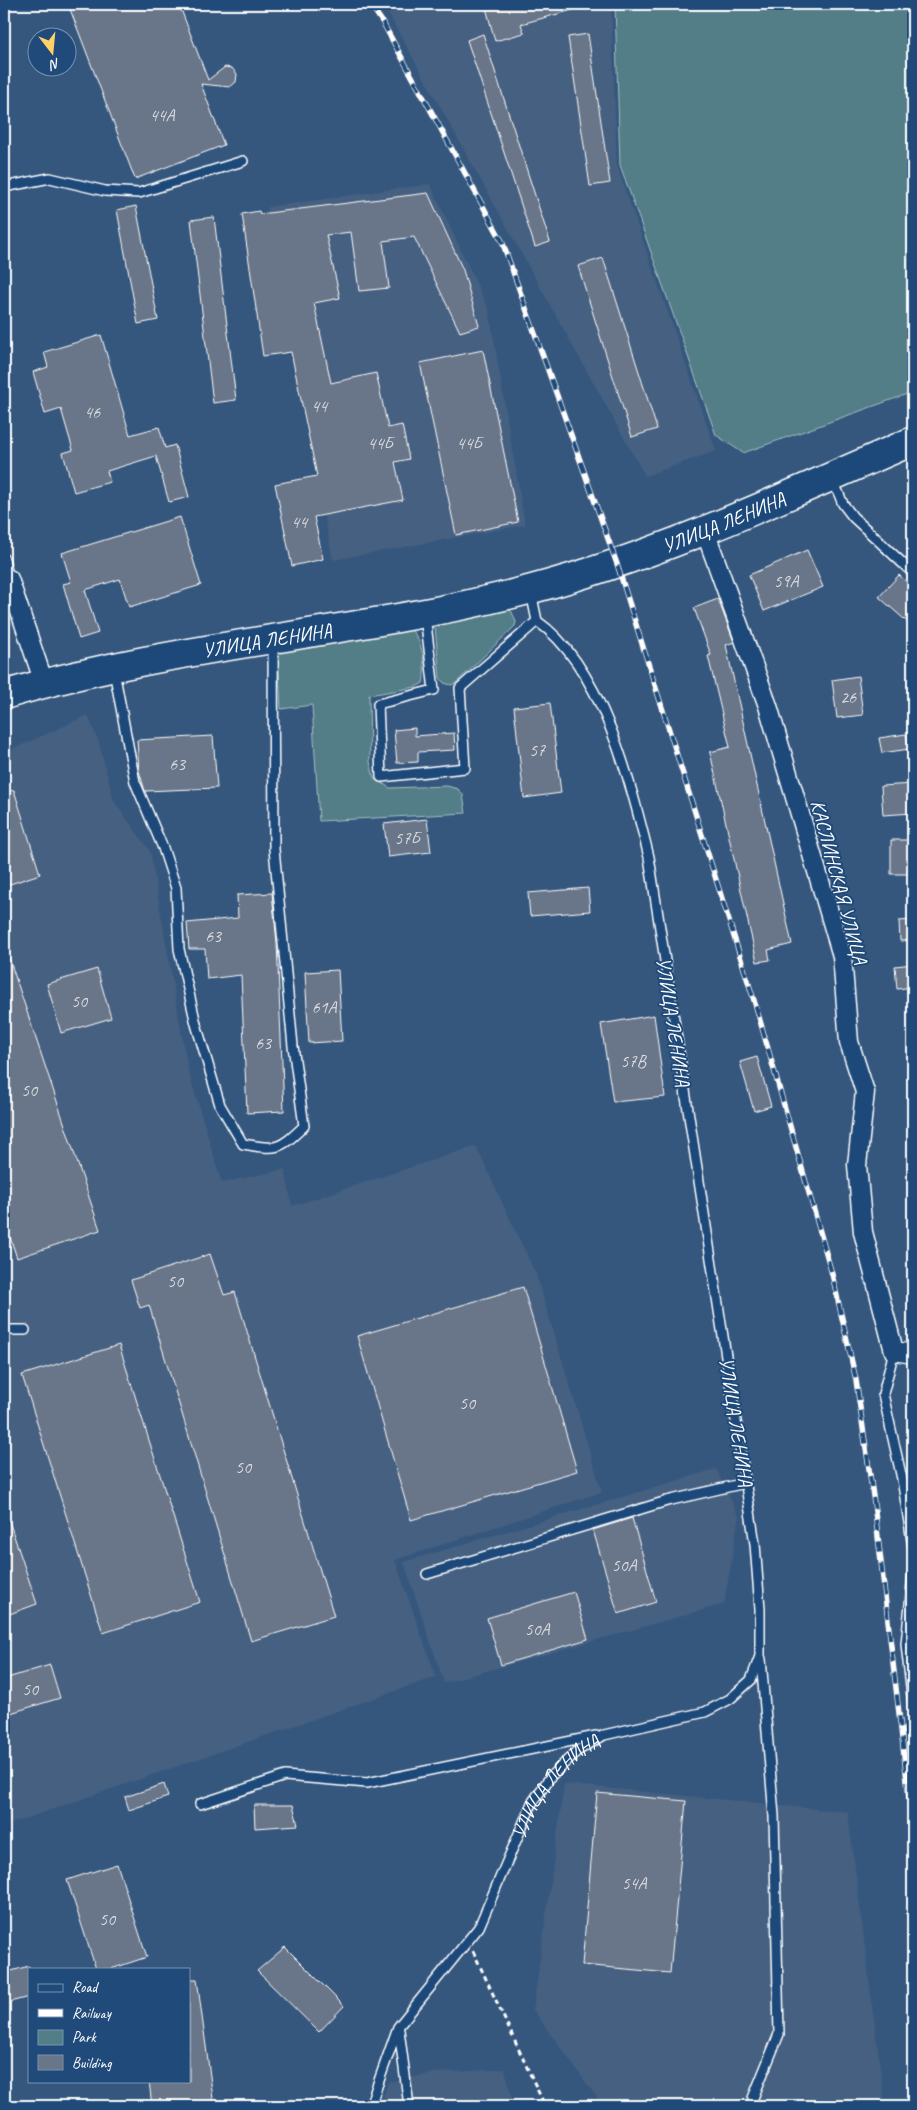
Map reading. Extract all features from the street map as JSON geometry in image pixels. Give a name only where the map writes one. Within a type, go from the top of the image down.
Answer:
[{"type":"main road","name":"УЛИЦА ЛЕНИНА","points":[[4,695],[44,683],[153,658],[425,613],[530,590],[617,564],[705,532],[913,441]]},
{"type":"street","name":"КАСЛИНСКАЯ УЛИЦА","points":[[705,532],[768,706],[842,956],[849,1042],[865,1092],[858,1164],[863,1232],[894,1351]]},
{"type":"street","points":[[6,579],[44,683]]},
{"type":"street","points":[[894,1351],[913,1354]]},
{"type":"lane","points":[[4,187],[50,178],[105,191],[140,193],[243,161]]},
{"type":"lane","points":[[831,476],[843,504],[853,517],[913,573]]},
{"type":"lane","points":[[4,559],[6,579]]},
{"type":"lane","points":[[425,613],[434,690],[378,704],[381,777],[465,768],[460,688],[537,621],[530,590]]},
{"type":"lane","name":"УЛИЦА ЛЕНИНА","points":[[370,2106],[398,2027],[479,1927],[499,1883],[514,1841],[532,1803],[551,1776],[577,1751],[604,1734],[705,1712],[730,1699],[751,1680],[760,1656],[760,1609],[755,1544],[649,857],[622,760],[595,694],[575,660],[549,629],[537,621]]},
{"type":"lane","points":[[113,667],[135,782],[163,848],[176,888],[179,949],[196,1024],[220,1105],[243,1144],[264,1148],[284,1146],[304,1126],[293,1046],[274,848],[273,639]]},
{"type":"lane","points":[[4,1330],[24,1330]]},
{"type":"lane","points":[[894,1351],[883,1394],[902,1479],[913,1547]]},
{"type":"lane","points":[[428,1574],[667,1501],[746,1483]]},
{"type":"lane","points":[[913,1574],[906,1644],[913,1705]]},
{"type":"lane","points":[[753,2106],[752,2098],[779,2034],[774,1816],[760,1656]]},
{"type":"lane","points":[[200,1804],[285,1776],[367,1783],[604,1734]]},
{"type":"lane","points":[[398,2027],[408,2106]]},
{"type":"path","points":[[468,1939],[545,2106]]},
{"type":"shaded area","points":[[383,4],[611,4],[617,166],[716,451],[645,476]]},
{"type":"shaded area","points":[[430,184],[489,310],[525,525],[333,560],[268,241],[268,207]]},
{"type":"shaded area","points":[[88,715],[99,743],[114,801],[150,851],[188,1070],[222,1183],[285,1169],[292,1206],[476,1146],[537,1277],[602,1492],[395,1560],[436,1677],[4,1826],[4,753]]},
{"type":"shaded area","points":[[716,1469],[739,1517],[724,1604],[444,1683],[404,1562]]},
{"type":"shaded area","points":[[564,1784],[848,1812],[885,2106],[603,2106],[533,2010]]},
{"type":"shaded area","points":[[505,2069],[514,2106],[380,2106],[388,2083],[433,2073]]},
{"type":"green space","points":[[615,4],[913,4],[913,392],[743,453],[716,435],[620,165]]},
{"type":"green space","points":[[508,609],[512,612],[516,622],[515,626],[456,683],[451,685],[444,683],[440,678],[435,627],[441,622]]},
{"type":"green space","points":[[410,629],[421,646],[424,669],[423,683],[416,687],[369,695],[370,762],[374,778],[390,788],[447,786],[458,789],[463,795],[466,813],[319,821],[312,705],[281,709],[278,652]]},
{"type":"building","points":[[68,4],[179,4],[208,80],[225,67],[232,68],[237,74],[236,82],[230,87],[201,84],[224,145],[135,179]]},
{"type":"building","points":[[485,4],[580,4],[580,8],[521,24],[524,33],[495,41]]},
{"type":"building","points":[[483,34],[550,242],[535,247],[467,40]]},
{"type":"building","points":[[588,34],[610,183],[590,186],[568,37]]},
{"type":"building","points":[[428,193],[463,270],[479,326],[460,332],[414,237],[383,241],[389,288],[359,291],[351,232],[326,235],[340,298],[314,303],[331,383],[376,373],[388,428],[402,425],[409,459],[395,462],[403,500],[314,517],[323,559],[292,566],[275,484],[317,476],[291,352],[263,356],[242,214],[259,211],[260,214]]},
{"type":"building","points":[[136,206],[158,320],[138,324],[117,210]]},
{"type":"building","points":[[214,217],[236,400],[213,403],[191,220]]},
{"type":"building","points":[[603,258],[657,429],[632,437],[578,266]]},
{"type":"building","points":[[101,335],[130,435],[159,427],[165,448],[175,445],[189,497],[169,502],[156,456],[107,471],[110,482],[74,492],[63,453],[73,450],[61,409],[45,414],[33,372],[48,367],[44,352]]},
{"type":"building","points":[[483,350],[518,522],[456,535],[420,363]]},
{"type":"building","points":[[180,517],[201,585],[129,607],[120,579],[85,590],[98,633],[79,639],[63,584],[71,582],[62,553]]},
{"type":"building","points":[[807,550],[823,587],[764,611],[749,575]]},
{"type":"building","points":[[899,575],[913,588],[913,627],[879,597]]},
{"type":"building","points":[[718,599],[734,642],[726,645],[792,944],[768,950],[770,960],[757,962],[710,752],[730,747],[708,656],[711,655],[694,608]]},
{"type":"building","points":[[858,676],[863,715],[837,718],[832,680]]},
{"type":"building","points":[[550,703],[561,793],[524,798],[514,707]]},
{"type":"building","points":[[415,728],[415,736],[454,733],[455,750],[418,752],[418,762],[397,763],[394,730]]},
{"type":"building","points":[[906,734],[909,749],[882,753],[879,738]]},
{"type":"building","points":[[213,736],[217,788],[145,791],[139,771],[137,740]]},
{"type":"building","points":[[913,784],[913,813],[883,815],[881,786]]},
{"type":"building","points":[[14,790],[40,874],[4,886],[4,793]]},
{"type":"building","points":[[427,819],[431,852],[388,857],[384,824]]},
{"type":"building","points":[[891,840],[913,840],[913,874],[891,874]]},
{"type":"building","points":[[588,888],[590,911],[530,916],[528,893]]},
{"type":"building","points":[[272,893],[277,943],[284,1111],[247,1113],[241,975],[207,979],[205,949],[189,949],[187,923],[238,918],[237,895]]},
{"type":"building","points":[[913,920],[913,940],[900,941],[899,921]]},
{"type":"building","points":[[4,949],[6,949],[100,1230],[17,1258],[4,1219]]},
{"type":"building","points":[[913,964],[913,987],[897,989],[895,966]]},
{"type":"building","points":[[97,969],[111,1018],[61,1033],[47,984]]},
{"type":"building","points":[[338,970],[342,1041],[309,1043],[305,972]]},
{"type":"building","points":[[654,1015],[665,1097],[613,1102],[601,1024]]},
{"type":"building","points":[[757,1057],[771,1106],[754,1111],[740,1062]]},
{"type":"building","points":[[210,1254],[224,1295],[235,1292],[334,1616],[251,1641],[149,1305],[140,1308],[131,1280]]},
{"type":"building","points":[[523,1287],[577,1471],[411,1520],[357,1336]]},
{"type":"building","points":[[119,1345],[200,1602],[103,1633],[22,1375]]},
{"type":"building","points":[[6,1512],[37,1604],[4,1616],[4,1513]]},
{"type":"building","points":[[632,1518],[656,1602],[618,1614],[593,1530]]},
{"type":"building","points":[[574,1592],[588,1639],[501,1665],[487,1618]]},
{"type":"building","points":[[50,1665],[60,1698],[4,1715],[4,1679]]},
{"type":"building","points":[[164,1784],[168,1797],[129,1810],[125,1797]]},
{"type":"building","points":[[597,1793],[686,1801],[670,1973],[582,1965]]},
{"type":"building","points":[[254,1805],[293,1805],[298,1825],[255,1828]]},
{"type":"building","points":[[117,1864],[147,1957],[114,1968],[96,1968],[67,1880]]},
{"type":"building","points":[[285,1947],[344,2006],[319,2032],[257,1971]]},
{"type":"building","points":[[29,1966],[28,1997],[6,2003],[4,1973]]},
{"type":"building","points":[[190,1979],[197,1979],[214,2106],[152,2106],[149,2082],[190,2082]]},
{"type":"railway","points":[[370,4],[383,23],[502,241],[617,564],[757,1010],[832,1274],[856,1380],[874,1503],[913,1831]]}]
